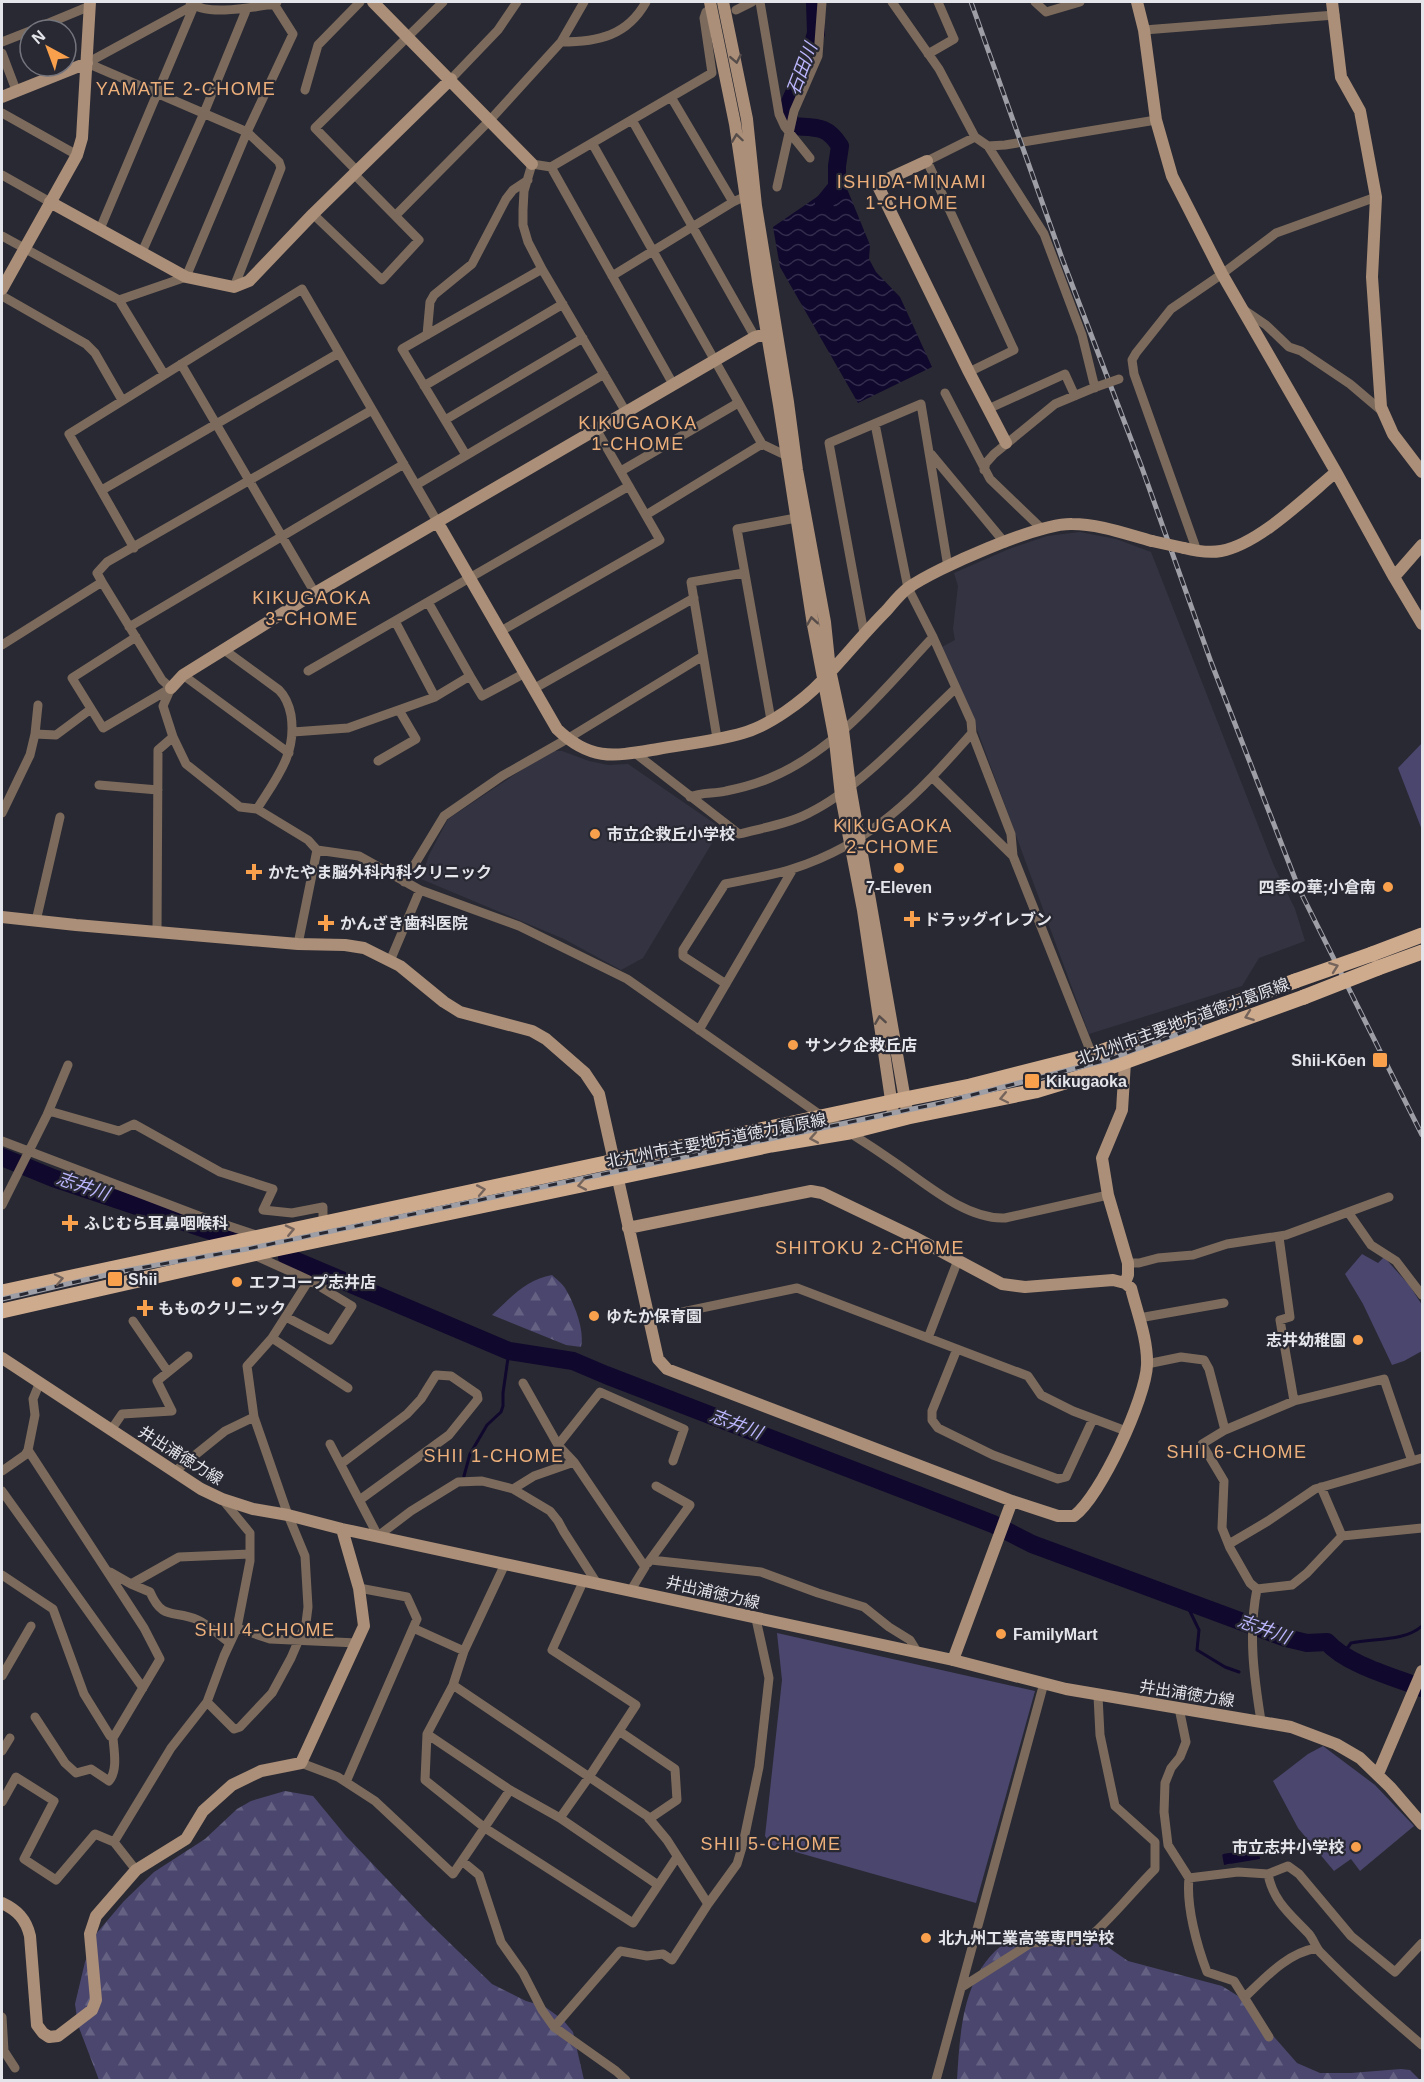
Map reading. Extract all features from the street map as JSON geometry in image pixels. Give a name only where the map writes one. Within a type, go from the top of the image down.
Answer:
[{"type":"main road","name":"北九州市主要地方道徳力葛原線","points":[[2,1311],[252,1254],[771,1145],[849,1132],[901,1118],[1035,1091],[1125,1062],[1304,997],[1422,935]]},
{"type":"main road","name":"北九州市主要地方道徳力葛原線","points":[[2,1292],[970,1086],[1092,1055],[1295,981],[1422,952]]},
{"type":"street","points":[[304,90],[318,45],[360,2]]},
{"type":"street","points":[[373,2],[408,35],[532,164],[550,167],[712,73],[704,18],[711,5]]},
{"type":"street","points":[[314,214],[382,280],[419,240],[315,128],[443,2]]},
{"type":"street","points":[[2,175],[186,276],[234,287],[249,281],[451,79],[498,30],[517,2]]},
{"type":"street","points":[[396,215],[561,42],[584,2]]},
{"type":"street","points":[[561,42],[592,40],[618,32],[634,20],[646,2]]},
{"type":"street","points":[[723,2],[747,119],[766,334],[797,470],[825,622],[826,675]]},
{"type":"street","points":[[736,10],[752,2]]},
{"type":"street","points":[[760,2],[779,114],[788,131],[810,158]]},
{"type":"street","points":[[777,187],[794,111],[818,56],[822,2]]},
{"type":"street","points":[[893,2],[939,69],[975,137],[988,146],[1044,234],[1082,335],[1097,387]]},
{"type":"street","points":[[928,54],[954,39],[938,2]]},
{"type":"street","points":[[1035,2],[1046,12],[1080,2]]},
{"type":"street","points":[[1137,2],[1144,30],[1156,120],[1172,177],[1222,274],[1422,624]]},
{"type":"street","points":[[1332,2],[1341,76],[1360,111],[1376,197],[1372,277],[1381,407],[1393,434],[1422,472]]},
{"type":"street","points":[[118,300],[186,276],[246,132],[293,34],[275,3],[247,8],[204,10],[194,3]]},
{"type":"street","points":[[2,97],[87,63],[194,3]]},
{"type":"street","points":[[100,229],[194,3]]},
{"type":"street","points":[[2,289],[76,154],[84,127],[90,4],[58,18]]},
{"type":"street","points":[[711,5],[735,124],[785,455],[838,734],[845,789],[856,842],[863,910],[901,1118]]},
{"type":"street","points":[[142,252],[204,113],[247,8]]},
{"type":"street","points":[[1144,30],[1335,15]]},
{"type":"street","points":[[2,42],[18,35]]},
{"type":"street","points":[[2,53],[16,90]]},
{"type":"street","points":[[87,63],[246,132],[279,162],[281,168],[234,287]]},
{"type":"street","points":[[671,97],[733,202]]},
{"type":"street","points":[[2,113],[76,154]]},
{"type":"street","points":[[632,120],[692,226],[766,334]]},
{"type":"street","points":[[988,146],[1156,120]]},
{"type":"street","points":[[975,137],[877,184],[1006,443]]},
{"type":"street","points":[[592,143],[762,444],[785,455]]},
{"type":"street","points":[[927,161],[1014,350],[969,372]]},
{"type":"street","points":[[532,164],[524,191],[523,225],[528,242],[626,412]]},
{"type":"street","points":[[550,167],[673,384]]},
{"type":"street","points":[[427,335],[430,302],[434,295],[472,264],[506,199],[513,190],[528,180]]},
{"type":"street","points":[[612,276],[692,226],[746,196]]},
{"type":"street","points":[[1197,551],[1134,374],[1132,360],[1171,309],[1276,233],[1376,197]]},
{"type":"street","points":[[2,236],[118,300],[164,374]]},
{"type":"street","points":[[466,455],[402,349],[542,269]]},
{"type":"street","points":[[134,548],[69,434],[302,289],[557,729],[567,739],[601,755],[634,753],[745,733],[771,720],[793,707],[908,588],[948,567],[1005,543],[1042,529],[1070,524],[1089,525],[1197,551],[1221,551],[1250,540],[1336,472]]},
{"type":"street","points":[[2,296],[86,344],[94,353],[122,400]]},
{"type":"street","points":[[424,386],[563,304]]},
{"type":"street","points":[[1242,309],[1266,325],[1289,347],[1301,351],[1350,384],[1383,412]]},
{"type":"street","points":[[136,638],[72,678],[103,728],[171,688],[183,675],[315,593],[673,384],[766,334]]},
{"type":"street","points":[[444,420],[583,338]]},
{"type":"street","points":[[102,490],[339,353]]},
{"type":"street","points":[[181,364],[315,593]]},
{"type":"street","points":[[416,485],[604,374]]},
{"type":"street","points":[[988,409],[1065,374],[1075,396]]},
{"type":"street","points":[[984,470],[986,463],[1006,443],[1055,404],[1134,374]]},
{"type":"street","points":[[945,393],[990,479],[1042,529]]},
{"type":"street","points":[[621,471],[738,403]]},
{"type":"street","points":[[864,633],[829,443],[921,404],[948,567]]},
{"type":"street","points":[[171,688],[162,680],[129,627],[97,573],[98,570],[107,562],[372,410]]},
{"type":"street","points":[[875,424],[908,588],[971,722],[972,733],[1011,834],[1013,856],[1092,1055]]},
{"type":"street","points":[[501,631],[660,540],[596,429]]},
{"type":"street","points":[[646,515],[762,444]]},
{"type":"street","points":[[929,452],[1005,543]]},
{"type":"street","points":[[129,627],[404,464]]},
{"type":"street","points":[[308,671],[629,486]]},
{"type":"street","points":[[771,720],[737,530],[796,518]]},
{"type":"street","points":[[1394,578],[1422,545]]},
{"type":"street","points":[[717,738],[691,582],[744,573]]},
{"type":"street","points":[[2,645],[102,582]]},
{"type":"street","points":[[535,688],[694,598]]},
{"type":"street","points":[[428,602],[483,696],[525,673]]},
{"type":"street","points":[[395,621],[435,698]]},
{"type":"street","points":[[690,797],[696,794],[725,792],[751,785],[795,766],[838,734],[933,637]]},
{"type":"street","points":[[223,649],[283,694],[290,709],[293,732],[289,753],[278,776],[257,808]]},
{"type":"street","points":[[404,882],[444,816],[502,776],[704,656]]},
{"type":"street","points":[[183,675],[289,753]]},
{"type":"street","points":[[293,732],[348,728],[435,698],[470,676]]},
{"type":"street","points":[[171,688],[163,706],[173,737],[186,764],[240,807],[257,808],[308,840],[317,850],[359,856],[420,890],[519,926],[627,979],[823,1117],[965,1209],[988,1217],[1015,1217],[1108,1195]]},
{"type":"street","points":[[634,753],[739,834],[787,822],[810,813],[860,779],[956,688]]},
{"type":"street","points":[[2,813],[30,754],[38,705]]},
{"type":"street","points":[[35,734],[56,735],[91,709]]},
{"type":"street","points":[[378,761],[416,740],[399,710]]},
{"type":"street","points":[[726,984],[683,957],[683,950],[725,884],[793,869],[856,842],[881,825],[933,778],[972,733]]},
{"type":"street","points":[[157,932],[158,750],[173,737]]},
{"type":"street","points":[[933,778],[1013,856]]},
{"type":"street","points":[[99,785],[158,790]]},
{"type":"street","points":[[36,921],[60,817]]},
{"type":"street","points":[[297,944],[317,850]]},
{"type":"street","points":[[699,1030],[793,869]]},
{"type":"street","points":[[390,961],[420,890]]},
{"type":"street","points":[[2,917],[364,948],[400,966],[460,1012],[532,1031],[546,1040],[585,1073],[599,1094],[613,1162],[618,1178],[628,1228],[658,1359],[667,1369],[1012,1501],[1058,1516],[1074,1515],[1085,1506],[1115,1455],[1144,1386],[1147,1364],[1139,1318],[1131,1288],[1125,1283],[1113,1280],[1025,1287],[1002,1284],[916,1238],[832,1198],[811,1191],[628,1228]]},
{"type":"street","points":[[1125,1062],[1122,1110],[1102,1158],[1108,1195],[1128,1263],[1125,1283]]},
{"type":"street","points":[[2,1205],[49,1111],[68,1065]]},
{"type":"street","points":[[49,1111],[119,1131],[134,1124],[220,1172],[273,1190],[263,1210],[292,1214],[323,1207],[322,1223],[325,1239]]},
{"type":"street","points":[[2,1141],[199,1216],[262,1237]]},
{"type":"street","points":[[1128,1263],[1194,1255],[1227,1244],[1299,1232],[1389,1197]]},
{"type":"street","points":[[1348,1212],[1371,1245],[1396,1261],[1422,1295]]},
{"type":"street","points":[[1279,1237],[1290,1317],[1280,1320],[1294,1401]]},
{"type":"street","points":[[252,1254],[309,1280],[352,1306],[330,1340],[286,1317]]},
{"type":"street","points":[[928,1338],[958,1260]]},
{"type":"street","points":[[207,1702],[234,1729],[240,1727],[272,1693],[291,1659],[306,1623],[308,1607],[305,1556],[288,1515],[254,1417],[247,1366],[272,1338],[309,1280]]},
{"type":"street","points":[[649,1319],[797,1288],[1028,1376],[1041,1395],[1093,1419],[1126,1431]]},
{"type":"street","points":[[1139,1318],[1224,1303]]},
{"type":"street","points":[[132,1321],[168,1372]]},
{"type":"street","points":[[272,1338],[348,1388]]},
{"type":"street","points":[[957,1349],[932,1411],[932,1420],[938,1428],[993,1455],[1058,1479],[1066,1477],[1093,1419]]},
{"type":"street","points":[[111,1430],[122,1414],[172,1411],[157,1381],[188,1356]]},
{"type":"street","points":[[1147,1364],[1181,1357],[1204,1360],[1209,1369],[1225,1430]]},
{"type":"street","name":"井出浦徳力線","points":[[2,1358],[174,1472],[222,1499],[253,1509],[288,1515],[342,1529],[953,1660],[1098,1696],[1292,1727],[1336,1744],[1360,1758],[1378,1774],[1422,1824]]},
{"type":"street","points":[[341,1464],[407,1414],[421,1399],[436,1376],[451,1376],[477,1394],[478,1400],[449,1435],[360,1499]]},
{"type":"street","points":[[1412,1461],[1384,1379],[1294,1401],[1225,1430],[1202,1444],[1224,1481],[1222,1528],[1250,1583],[1257,1589],[1292,1585],[1307,1573],[1342,1536],[1422,1528]]},
{"type":"street","points":[[2,1470],[25,1455],[28,1450],[35,1415],[33,1399],[40,1382]]},
{"type":"street","points":[[523,1383],[558,1445],[574,1462],[648,1563],[761,1572],[864,1607],[910,1640],[918,1653]]},
{"type":"street","points":[[558,1445],[600,1392],[684,1429],[673,1461]]},
{"type":"street","points":[[174,1472],[225,1431],[254,1417]]},
{"type":"street","points":[[330,1444],[378,1536],[411,1511],[458,1482],[482,1481],[513,1489],[550,1511],[598,1585]]},
{"type":"street","points":[[28,1450],[108,1571],[144,1628],[160,1659],[113,1738],[113,1777],[109,1781],[91,1769],[76,1773],[65,1763],[35,1717]]},
{"type":"street","points":[[1229,1544],[1321,1487],[1422,1458]]},
{"type":"street","points":[[513,1489],[534,1476],[574,1462]]},
{"type":"street","points":[[631,1590],[690,1504],[656,1486]]},
{"type":"street","points":[[1321,1487],[1342,1536]]},
{"type":"street","points":[[2,1491],[143,1688]]},
{"type":"street","points":[[114,1842],[171,1748],[207,1702],[237,1628],[250,1554],[250,1533],[222,1499]]},
{"type":"street","points":[[953,1660],[1012,1501]]},
{"type":"street","points":[[301,1763],[364,1626],[359,1588],[342,1529]]},
{"type":"street","points":[[131,1584],[179,1557],[250,1554]]},
{"type":"street","points":[[504,1564],[464,1651],[453,1685],[427,1734],[426,1780],[485,1828],[633,1923],[677,1857]]},
{"type":"street","points":[[108,1571],[150,1592],[156,1604],[164,1612],[198,1620],[230,1643]]},
{"type":"street","points":[[2,1575],[53,1609],[84,1694],[113,1738]]},
{"type":"street","points":[[560,1818],[636,1705],[552,1650],[583,1582]]},
{"type":"street","points":[[346,1782],[417,1619],[407,1597],[359,1588]]},
{"type":"street","points":[[1257,1589],[1252,1613],[1252,1652],[1261,1722]]},
{"type":"street","points":[[554,2027],[620,1951],[647,1956],[663,1954],[672,1960],[737,1864],[759,1767],[769,1678],[756,1619]]},
{"type":"street","points":[[2,1676],[31,1626]]},
{"type":"street","points":[[237,1628],[270,1639],[357,1643]]},
{"type":"street","points":[[413,1628],[464,1651]]},
{"type":"street","points":[[1378,1774],[1422,1671]]},
{"type":"street","points":[[936,2080],[1044,1683]]},
{"type":"street","points":[[453,1685],[649,1819],[667,1840],[708,1904]]},
{"type":"street","points":[[962,1987],[1031,1943],[1072,1940],[1084,1942],[1103,1926],[1132,1891],[1155,1869],[1155,1842],[1114,1806],[1100,1735],[1098,1696]]},
{"type":"street","points":[[1179,1708],[1186,1742],[1165,1783],[1164,1812],[1168,1845],[1189,1878],[1188,1891],[1192,1914],[1207,1972],[1234,1982],[1269,2037]]},
{"type":"street","points":[[619,1731],[675,1769],[677,1800],[649,1819]]},
{"type":"street","points":[[427,1734],[510,1790],[560,1818],[658,1885]]},
{"type":"street","points":[[2,1751],[10,1738]]},
{"type":"street","points":[[2,1903],[15,1909],[27,1923],[37,2025],[49,2037],[58,2036],[92,2010],[96,2000],[90,1934],[96,1916],[136,1870],[186,1839],[203,1811],[232,1785],[261,1771],[301,1763],[338,1777],[375,1801],[453,1874],[510,1790]]},
{"type":"street","points":[[2,1802],[4,1791],[16,1777],[54,1801],[24,1859],[56,1880],[95,1834],[114,1842],[136,1870]]},
{"type":"street","points":[[462,1861],[479,1875],[501,1942],[523,1973],[542,2010],[554,2027],[627,2080]]},
{"type":"street","points":[[1189,1878],[1238,1872],[1268,1874],[1288,1866],[1299,1874],[1351,1936],[1395,1972],[1422,1943]]},
{"type":"street","points":[[1268,1874],[1271,1890],[1285,1910],[1309,1934],[1317,1948],[1422,2045]]},
{"type":"street","points":[[1245,1997],[1279,1965],[1299,1953],[1317,1948]]},
{"type":"street","points":[[2,2018],[4,2051],[15,2068]]},
{"type":"shaded area","points":[[1080,532],[1116,539],[1151,552],[1274,866],[1295,909],[1305,941],[1259,958],[1242,986],[1089,1034],[978,732],[942,647],[955,640],[953,629],[958,586],[954,573],[1009,549],[1047,536]]},
{"type":"shaded area","points":[[550,751],[562,751],[608,765],[628,764],[721,828],[643,958],[621,970],[564,939],[421,879],[429,855],[448,819]]},
{"type":"green space","points":[[1422,743],[1422,830],[1398,768]]},
{"type":"green space","points":[[1362,1254],[1378,1263],[1384,1257],[1410,1286],[1422,1305],[1422,1351],[1392,1365],[1363,1304],[1345,1274]]},
{"type":"green space","points":[[552,1275],[565,1288],[575,1309],[580,1325],[581,1347],[566,1345],[492,1315],[527,1285]]},
{"type":"green space","points":[[777,1633],[1035,1691],[976,1903],[771,1845],[765,1836],[782,1680]]},
{"type":"green space","points":[[1323,1746],[1375,1785],[1414,1826],[1360,1871],[1351,1859],[1334,1871],[1298,1828],[1273,1781],[1308,1754]]},
{"type":"green space","points":[[285,1791],[313,1796],[346,1836],[425,1919],[492,1984],[526,2001],[544,2006],[563,2020],[573,2032],[584,2080],[99,2080],[78,2025],[75,2004],[85,1962],[95,1935],[124,1901],[154,1872],[205,1839],[237,1809],[251,1801]]},
{"type":"green space","points":[[1043,1929],[1089,1934],[1128,1961],[1222,1986],[1238,1996],[1297,2063],[1320,2073],[1401,2069],[1410,2070],[1420,2080],[957,2080],[962,2024],[972,1988],[980,1971],[991,1956],[1014,1936],[1026,1931]]},
{"type":"water","points":[[843,179],[870,245],[869,259],[876,272],[900,297],[932,367],[858,403],[780,267],[773,227]]},
{"type":"water","points":[[1259,1849],[1260,1859],[1224,1865],[1222,1854]]},
{"type":"waterway","name":"石田川","points":[[815,2],[816,33],[808,62],[786,111],[792,126],[819,128],[830,134],[840,146],[837,187],[824,203]]},
{"type":"waterway","name":"志井川","points":[[2,1157],[53,1178],[232,1238]]},
{"type":"waterway","name":"志井川","points":[[287,1257],[509,1351],[573,1361],[993,1524],[1032,1544],[1286,1638],[1307,1643],[1327,1642],[1335,1650],[1358,1663],[1422,1688]]},
{"type":"waterway","points":[[464,1476],[470,1454],[487,1425],[501,1412],[509,1351]]},
{"type":"waterway","name":"志井川","points":[[1184,1599],[1199,1630],[1197,1650],[1225,1667],[1239,1672]]},
{"type":"waterway","name":"志井川","points":[[1343,1654],[1351,1643],[1407,1635],[1422,1626]]},
{"type":"railway","points":[[971,2],[1063,261],[1142,468],[1211,662],[1299,889],[1422,1135]]},
{"type":"railway","points":[[2,1299],[123,1271],[247,1249],[941,1103],[1107,1060],[1200,1026]]},
{"type":"place","name":"市立企救丘小学校","points":[[595,834]]},
{"type":"place","name":"7-Eleven","points":[[899,868]]},
{"type":"place","name":"かたやま脳外科内科クリニック","points":[[254,872]]},
{"type":"place","name":"四季の華;小倉南","points":[[1388,887]]},
{"type":"place","name":"ドラッグイレブン","points":[[912,919]]},
{"type":"place","name":"かんざき歯科医院","points":[[326,923]]},
{"type":"place","name":"サンク企救丘店","points":[[793,1045]]},
{"type":"place","name":"Shii-Kōen","points":[[1380,1060]]},
{"type":"place","name":"Kikugaoka","points":[[1032,1081]]},
{"type":"place","name":"ふじむら耳鼻咽喉科","points":[[70,1223]]},
{"type":"place","name":"Shii","points":[[115,1279]]},
{"type":"place","name":"エフコープ志井店","points":[[237,1282]]},
{"type":"place","name":"もものクリニック","points":[[145,1308]]},
{"type":"place","name":"ゆたか保育園","points":[[594,1316]]},
{"type":"place","name":"志井幼稚園","points":[[1358,1340]]},
{"type":"place","name":"FamilyMart","points":[[1001,1634]]},
{"type":"place","name":"市立志井小学校","points":[[1356,1847]]},
{"type":"place","name":"北九州工業高等専門学校","points":[[926,1938]]},
{"type":"district","name":"YAMATE 2-CHOME","points":[[186,89]]},
{"type":"district","name":"ISHIDA-MINAMI 1-CHOME","points":[[912,192]]},
{"type":"district","name":"KIKUGAOKA 1-CHOME","points":[[638,433]]},
{"type":"district","name":"KIKUGAOKA 3-CHOME","points":[[312,608]]},
{"type":"district","name":"KIKUGAOKA 2-CHOME","points":[[893,836]]},
{"type":"district","name":"SHITOKU 2-CHOME","points":[[870,1248]]},
{"type":"district","name":"SHII 6-CHOME","points":[[1237,1452]]},
{"type":"district","name":"SHII 1-CHOME","points":[[494,1456]]},
{"type":"district","name":"SHII 4-CHOME","points":[[265,1630]]},
{"type":"district","name":"SHII 5-CHOME","points":[[771,1844]]}]
